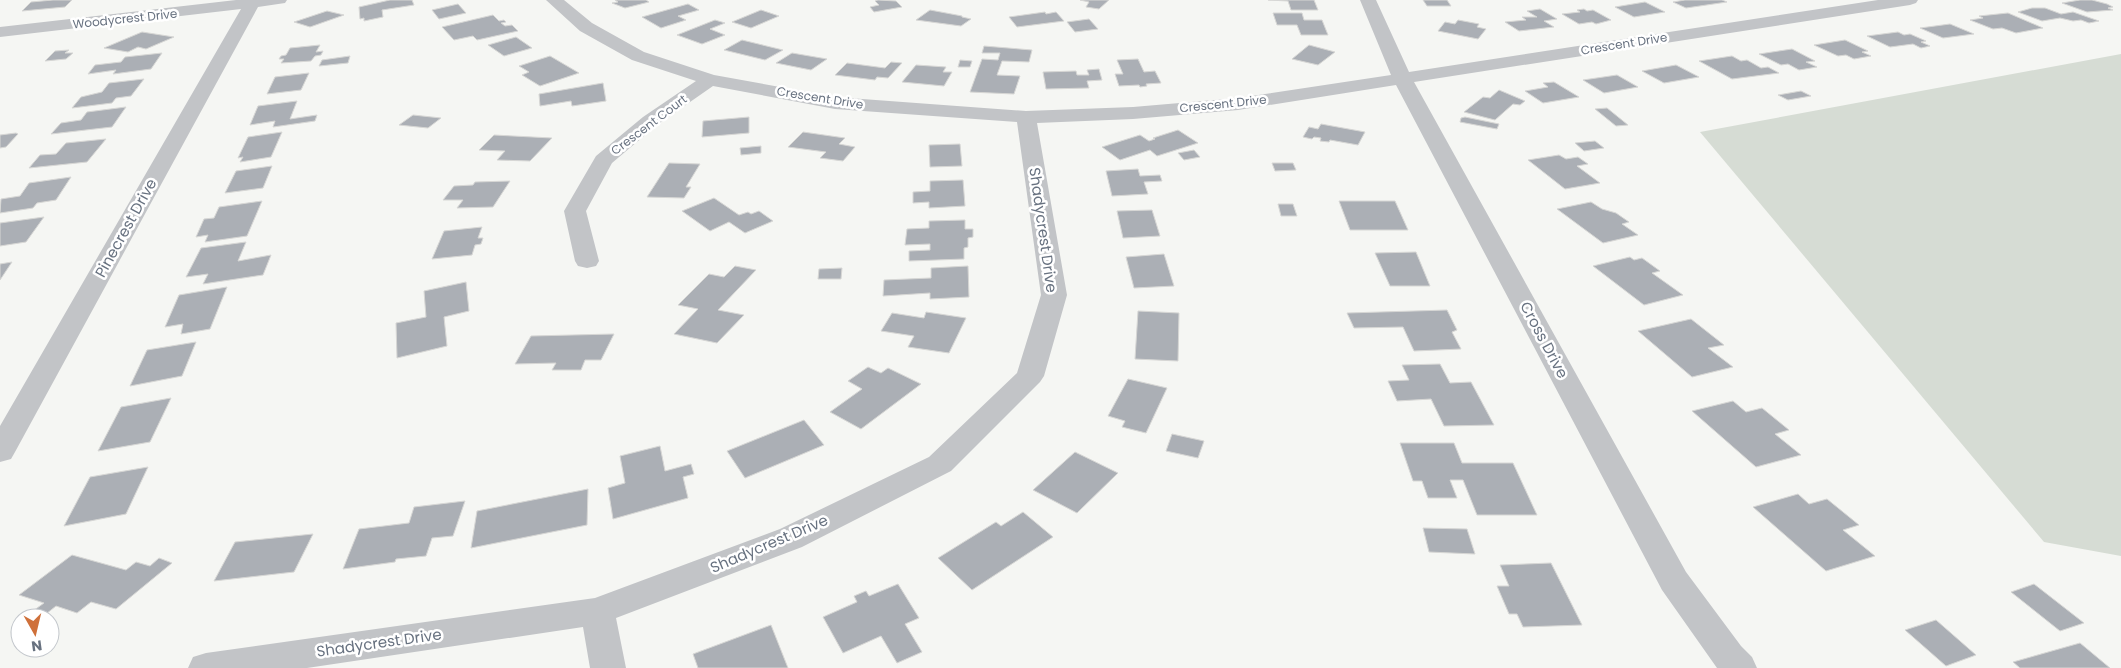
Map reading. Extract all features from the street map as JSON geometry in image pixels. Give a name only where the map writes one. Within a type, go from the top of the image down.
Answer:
[{"type":"street","name":"Woodycrest Drive","points":[[0,32],[279,0]]},
{"type":"street","name":"Crescent Drive","points":[[554,0],[586,27],[638,56],[710,80],[835,103],[1026,117],[1133,113],[1238,104],[1910,0]]},
{"type":"street","name":"Cross Drive","points":[[1368,0],[1402,78],[1674,581],[1728,656],[1739,668]]},
{"type":"street","name":"Pinecrest Drive","points":[[0,452],[252,4]]},
{"type":"street","name":"Crescent Court","points":[[586,261],[575,211],[603,160],[650,121],[710,80]]},
{"type":"street","name":"Shadycrest Drive","points":[[206,668],[597,612],[791,538],[940,464],[1030,376],[1054,295],[1026,117]]},
{"type":"street","points":[[597,612],[608,668]]},
{"type":"shaded area","points":[[2121,54],[2121,556],[2044,542],[1700,132]]},
{"type":"building","points":[[72,0],[65,7],[22,11],[31,2]]},
{"type":"building","points":[[390,0],[412,0],[414,5],[382,10],[383,17],[364,21],[364,18],[360,19],[359,7]]},
{"type":"building","points":[[615,0],[646,0],[649,2],[625,8],[612,3],[618,2]]},
{"type":"building","points":[[1080,0],[1109,0],[1099,9],[1086,7],[1089,2]]},
{"type":"building","points":[[1268,0],[1314,0],[1318,10],[1291,10],[1288,1]]},
{"type":"building","points":[[1423,0],[1447,0],[1451,6],[1427,6]]},
{"type":"building","points":[[1685,0],[1722,0],[1727,2],[1686,8],[1673,2]]},
{"type":"building","points":[[2092,0],[2107,4],[2113,7],[2108,8],[2113,10],[2087,12],[2062,3]]},
{"type":"building","points":[[875,1],[896,1],[902,7],[874,12],[870,7],[879,5]]},
{"type":"building","points":[[1645,2],[1665,12],[1634,17],[1615,7]]},
{"type":"building","points":[[458,4],[466,13],[439,19],[432,10]]},
{"type":"building","points":[[688,4],[699,10],[678,16],[686,20],[661,28],[642,17]]},
{"type":"building","points":[[2032,8],[2045,8],[2061,14],[2073,12],[2099,21],[2089,23],[2081,20],[2073,21],[2060,18],[2042,21],[2018,12]]},
{"type":"building","points":[[1540,9],[1557,19],[1544,21],[1554,27],[1519,31],[1505,22],[1526,20],[1522,17],[1537,17],[1527,11]]},
{"type":"building","points":[[1584,9],[1587,11],[1593,10],[1611,20],[1596,24],[1592,22],[1579,24],[1562,14],[1580,12],[1577,10]]},
{"type":"building","points":[[761,10],[779,16],[751,28],[732,22]]},
{"type":"building","points":[[930,10],[971,19],[961,26],[916,20]]},
{"type":"building","points":[[327,11],[344,15],[310,27],[294,22]]},
{"type":"building","points":[[1045,12],[1046,14],[1056,12],[1064,21],[1017,27],[1009,17]]},
{"type":"building","points":[[1273,13],[1302,13],[1304,20],[1322,20],[1328,35],[1301,35],[1297,25],[1277,25]]},
{"type":"building","points":[[2008,13],[2043,28],[2016,33],[2002,28],[1993,29],[1970,20],[1983,18],[1979,16]]},
{"type":"building","points":[[493,15],[499,21],[504,20],[506,22],[501,23],[505,26],[512,25],[518,31],[477,40],[473,36],[454,40],[442,27]]},
{"type":"building","points":[[1089,19],[1098,29],[1075,32],[1067,22]]},
{"type":"building","points":[[715,20],[725,23],[710,29],[725,35],[702,44],[677,35]]},
{"type":"building","points":[[1458,20],[1479,24],[1477,27],[1486,29],[1478,39],[1438,31],[1445,22],[1455,24]]},
{"type":"building","points":[[1950,24],[1974,34],[1943,38],[1920,28]]},
{"type":"building","points":[[142,32],[174,37],[146,49],[138,47],[128,52],[104,48]]},
{"type":"building","points":[[1898,32],[1904,35],[1910,34],[1926,41],[1921,42],[1930,46],[1921,48],[1913,44],[1890,47],[1867,36]]},
{"type":"building","points":[[516,37],[532,48],[504,56],[488,45]]},
{"type":"building","points":[[742,40],[783,50],[765,60],[724,50]]},
{"type":"building","points":[[1845,40],[1868,51],[1862,52],[1871,56],[1854,59],[1846,55],[1838,56],[1814,45]]},
{"type":"building","points":[[320,45],[316,52],[323,51],[321,55],[315,56],[311,61],[281,63],[284,59],[279,59],[281,56],[286,55],[290,48]]},
{"type":"building","points":[[1309,45],[1335,52],[1318,65],[1292,59]]},
{"type":"building","points":[[984,46],[1032,50],[1029,62],[1002,61],[997,75],[1020,76],[1014,94],[970,92],[982,59],[998,60],[1000,53],[982,53]]},
{"type":"building","points":[[1792,49],[1815,61],[1806,62],[1817,67],[1799,70],[1788,64],[1781,65],[1759,54]]},
{"type":"building","points":[[69,50],[65,53],[73,53],[66,59],[45,61],[55,51]]},
{"type":"building","points":[[162,53],[151,69],[113,74],[116,70],[88,74],[95,65],[121,62],[125,57]]},
{"type":"building","points":[[792,53],[827,59],[811,70],[776,63]]},
{"type":"building","points":[[350,56],[348,63],[319,66],[322,60]]},
{"type":"building","points":[[550,56],[579,73],[540,86],[522,75],[529,72],[519,66]]},
{"type":"building","points":[[1732,56],[1741,61],[1747,60],[1761,68],[1768,67],[1779,73],[1732,79],[1699,61]]},
{"type":"building","points":[[1138,59],[1144,72],[1155,71],[1161,83],[1146,84],[1147,86],[1140,87],[1139,85],[1119,86],[1115,74],[1123,74],[1117,60]]},
{"type":"building","points":[[960,60],[972,61],[970,67],[958,67]]},
{"type":"building","points":[[891,62],[902,63],[888,78],[877,77],[875,80],[835,75],[847,63],[885,68]]},
{"type":"building","points":[[916,65],[946,67],[943,72],[952,72],[944,86],[902,82]]},
{"type":"building","points":[[1676,65],[1699,77],[1664,83],[1642,71]]},
{"type":"building","points":[[1099,69],[1102,80],[1087,81],[1089,88],[1046,89],[1043,72],[1076,71],[1077,75],[1089,75],[1087,70]]},
{"type":"building","points":[[309,73],[301,90],[267,94],[275,77]]},
{"type":"building","points":[[1617,75],[1638,87],[1604,93],[1583,80]]},
{"type":"building","points":[[144,79],[131,96],[116,98],[112,103],[72,108],[81,97],[102,92],[109,83]]},
{"type":"building","points":[[1554,82],[1579,97],[1543,103],[1525,91],[1548,87],[1543,83]]},
{"type":"building","points":[[603,83],[606,101],[572,106],[571,101],[540,106],[539,94]]},
{"type":"building","points":[[1499,90],[1525,101],[1520,105],[1513,104],[1495,120],[1464,112],[1483,97],[1490,98]]},
{"type":"building","points":[[1801,91],[1811,96],[1788,100],[1778,95]]},
{"type":"building","points":[[297,101],[290,119],[317,115],[315,121],[273,127],[275,121],[250,125],[258,106]]},
{"type":"building","points":[[126,107],[112,127],[51,134],[61,123],[81,120],[87,112]]},
{"type":"building","points":[[1607,108],[1628,125],[1616,126],[1595,109]]},
{"type":"building","points":[[413,115],[441,118],[428,128],[399,125]]},
{"type":"building","points":[[749,117],[749,133],[702,137],[703,121]]},
{"type":"building","points":[[1465,117],[1499,124],[1497,129],[1460,122],[1461,118]]},
{"type":"building","points":[[1321,124],[1365,132],[1358,145],[1330,140],[1329,142],[1320,141],[1321,138],[1303,137],[1309,127],[1318,129]]},
{"type":"building","points":[[1178,130],[1198,143],[1157,156],[1150,150],[1120,160],[1102,147],[1140,135],[1149,141]]},
{"type":"building","points":[[282,132],[271,157],[240,162],[243,157],[238,158],[248,137]]},
{"type":"building","points":[[803,132],[845,138],[839,144],[855,147],[843,161],[820,158],[826,152],[788,147]]},
{"type":"building","points":[[18,134],[6,147],[0,148],[0,135]]},
{"type":"building","points":[[494,135],[552,138],[530,161],[497,160],[505,151],[479,150]]},
{"type":"building","points":[[106,139],[87,162],[29,168],[40,155],[56,154],[66,143]]},
{"type":"building","points":[[1595,141],[1604,148],[1584,151],[1575,143]]},
{"type":"building","points":[[960,144],[962,166],[930,167],[929,145]]},
{"type":"building","points":[[761,146],[761,153],[741,155],[740,148]]},
{"type":"building","points":[[1194,150],[1200,157],[1184,160],[1178,153]]},
{"type":"building","points":[[1559,155],[1566,159],[1578,157],[1588,164],[1577,166],[1600,183],[1565,189],[1528,160]]},
{"type":"building","points":[[669,163],[700,164],[686,187],[691,187],[684,198],[647,197]]},
{"type":"building","points":[[1272,163],[1293,163],[1296,170],[1275,171]]},
{"type":"building","points":[[272,166],[263,188],[225,193],[236,171]]},
{"type":"building","points":[[1138,169],[1140,176],[1160,175],[1162,181],[1144,182],[1148,194],[1112,196],[1106,171]]},
{"type":"building","points":[[71,177],[56,200],[37,203],[33,208],[0,213],[1,199],[20,196],[29,183]]},
{"type":"building","points":[[963,180],[965,206],[929,208],[929,202],[913,203],[913,192],[930,191],[930,181]]},
{"type":"building","points":[[510,181],[493,207],[457,208],[463,200],[443,200],[454,186],[473,185],[475,182]]},
{"type":"building","points":[[714,198],[739,215],[759,211],[773,221],[745,233],[729,222],[710,231],[682,211]]},
{"type":"building","points":[[262,201],[247,236],[205,242],[208,235],[196,237],[204,219],[214,218],[219,207]]},
{"type":"building","points":[[1339,201],[1395,201],[1408,230],[1350,230]]},
{"type":"building","points":[[1591,202],[1602,209],[1616,213],[1629,222],[1622,224],[1638,235],[1603,243],[1557,209]]},
{"type":"building","points":[[1278,204],[1293,204],[1297,216],[1281,216]]},
{"type":"building","points":[[1152,210],[1160,236],[1123,238],[1117,211]]},
{"type":"building","points":[[44,217],[26,242],[0,246],[0,223]]},
{"type":"building","points":[[965,220],[965,229],[973,229],[973,237],[968,238],[968,247],[964,248],[964,259],[909,261],[909,251],[930,250],[930,244],[905,245],[907,229],[929,228],[929,221]]},
{"type":"building","points":[[482,227],[478,238],[483,238],[481,244],[475,245],[472,255],[432,259],[444,231]]},
{"type":"building","points":[[246,242],[238,261],[271,255],[263,275],[203,284],[208,274],[186,277],[201,248]]},
{"type":"building","points":[[1416,252],[1430,286],[1390,286],[1375,253]]},
{"type":"building","points":[[1164,254],[1174,286],[1134,288],[1126,257]]},
{"type":"building","points":[[1630,257],[1634,260],[1642,258],[1660,271],[1652,273],[1683,295],[1644,305],[1593,266]]},
{"type":"building","points":[[12,262],[0,280],[0,264]]},
{"type":"building","points":[[735,266],[756,270],[718,310],[744,315],[717,343],[674,334],[698,309],[678,305],[709,274],[724,277]]},
{"type":"building","points":[[968,266],[969,297],[930,299],[930,293],[883,296],[884,280],[931,278],[931,268]]},
{"type":"building","points":[[842,268],[841,279],[818,279],[819,269]]},
{"type":"building","points":[[466,282],[469,311],[444,317],[447,346],[397,358],[396,323],[426,317],[424,291]]},
{"type":"building","points":[[227,287],[210,329],[181,334],[183,324],[165,327],[179,295]]},
{"type":"building","points":[[1447,310],[1457,330],[1452,332],[1461,349],[1414,351],[1403,327],[1354,328],[1347,313]]},
{"type":"building","points":[[1138,311],[1179,313],[1178,361],[1135,359]]},
{"type":"building","points":[[926,312],[966,318],[949,353],[908,347],[914,336],[881,331],[892,313],[924,318]]},
{"type":"building","points":[[1691,319],[1724,345],[1708,348],[1733,367],[1692,377],[1638,331]]},
{"type":"building","points":[[614,334],[601,360],[585,360],[581,370],[552,370],[556,363],[515,364],[531,336]]},
{"type":"building","points":[[196,342],[182,376],[130,386],[147,350]]},
{"type":"building","points":[[1440,364],[1450,383],[1471,382],[1494,425],[1444,426],[1431,399],[1397,401],[1388,381],[1409,380],[1402,365]]},
{"type":"building","points":[[868,367],[881,373],[888,368],[921,384],[861,429],[830,412],[862,389],[848,381]]},
{"type":"building","points":[[1128,379],[1167,388],[1146,433],[1122,427],[1125,421],[1108,416]]},
{"type":"building","points":[[171,398],[150,442],[98,451],[121,407]]},
{"type":"building","points":[[1733,401],[1746,412],[1762,408],[1789,430],[1775,434],[1801,455],[1756,467],[1692,411]]},
{"type":"building","points":[[804,420],[824,445],[745,478],[727,451]]},
{"type":"building","points":[[1172,434],[1204,441],[1198,458],[1166,451]]},
{"type":"building","points":[[1400,443],[1454,443],[1462,463],[1513,463],[1537,515],[1477,515],[1463,480],[1450,480],[1457,498],[1428,498],[1422,481],[1413,481]]},
{"type":"building","points":[[660,446],[665,471],[691,464],[694,474],[683,477],[688,498],[613,519],[608,488],[625,483],[620,456]]},
{"type":"building","points":[[1075,452],[1118,473],[1077,513],[1033,490]]},
{"type":"building","points":[[148,467],[126,514],[64,526],[90,477]]},
{"type":"building","points":[[588,489],[587,525],[471,548],[477,511]]},
{"type":"building","points":[[1798,494],[1809,504],[1827,499],[1859,525],[1843,530],[1875,556],[1826,571],[1753,507]]},
{"type":"building","points":[[465,501],[453,536],[432,538],[426,556],[396,559],[395,562],[343,569],[359,529],[409,523],[414,507]]},
{"type":"building","points":[[1023,512],[1053,537],[972,590],[938,558],[996,522],[1001,526]]},
{"type":"building","points":[[1423,528],[1467,529],[1475,554],[1429,552]]},
{"type":"building","points":[[313,534],[294,572],[214,581],[235,542]]},
{"type":"building","points":[[72,555],[126,570],[136,562],[150,566],[159,558],[172,563],[116,609],[91,602],[77,613],[56,606],[54,608],[37,608],[44,603],[19,595]]},
{"type":"building","points":[[1551,563],[1582,625],[1523,627],[1517,614],[1509,614],[1497,586],[1509,586],[1500,565]]},
{"type":"building","points":[[898,584],[919,618],[905,624],[922,652],[897,663],[881,636],[843,653],[823,617],[857,602],[854,596],[866,591],[869,596]]},
{"type":"building","points":[[2034,584],[2084,623],[2060,631],[2011,592]]},
{"type":"building","points":[[1936,620],[1976,655],[1946,666],[1905,630]]},
{"type":"building","points":[[771,625],[788,668],[698,668],[693,654]]},
{"type":"building","points":[[2080,643],[2110,668],[2020,668],[2013,662]]}]
